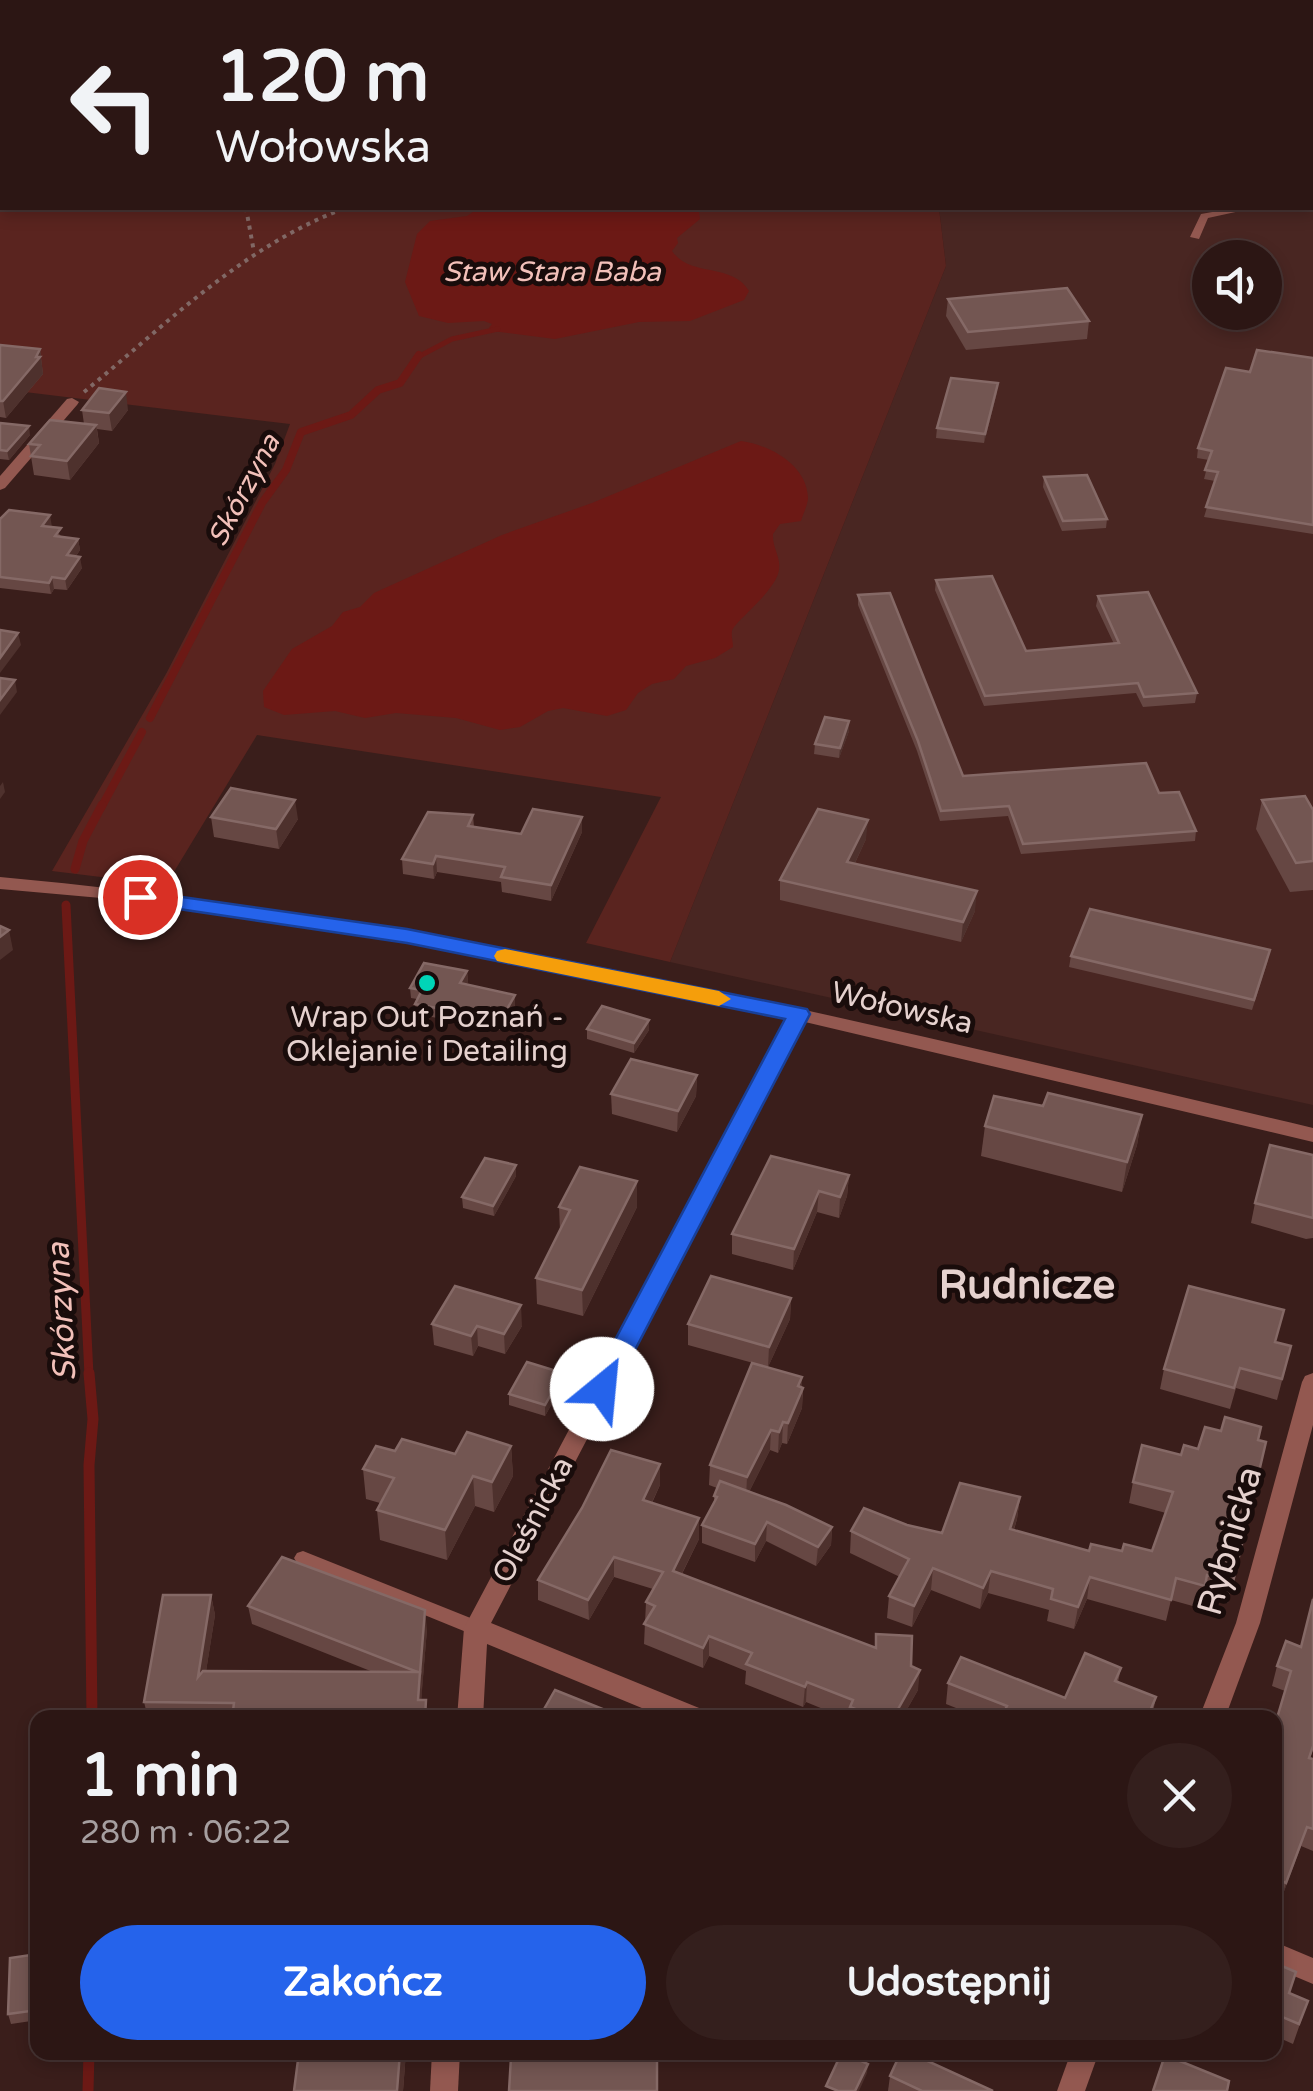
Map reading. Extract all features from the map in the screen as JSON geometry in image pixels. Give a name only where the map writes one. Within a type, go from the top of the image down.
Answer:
[{"type":"street","points":[[0,486],[72,402]]},
{"type":"street","name":"Wołowska","points":[[0,884],[102,892],[407,936],[799,1014],[1313,1135]]},
{"type":"street","name":"Oleśnicka","points":[[471,1710],[476,1628],[799,1014]]},
{"type":"street","name":"Rybnicka","points":[[1215,1710],[1248,1623],[1313,1382]]},
{"type":"street","points":[[476,1628],[676,1710]]},
{"type":"street","points":[[1282,1958],[1313,1970]]},
{"type":"street","points":[[444,2091],[446,2060]]},
{"type":"street","points":[[1071,2091],[1083,2060]]},
{"type":"lane","points":[[1195,237],[1204,216],[1238,210]]},
{"type":"lane","points":[[303,1558],[476,1628]]},
{"type":"path","points":[[246,210],[254,252]]},
{"type":"path","points":[[72,402],[207,286],[254,252],[293,227],[340,210]]},
{"type":"shaded area","points":[[0,210],[939,210],[946,266],[670,962],[586,943],[661,797],[257,735],[166,885],[52,871],[166,674],[275,464],[290,424],[0,389]]},
{"type":"shaded area","points":[[939,210],[1313,210],[1313,810],[1298,811],[1313,839],[1313,1105],[670,962],[946,266]]},
{"type":"water","name":"Staw Stara Baba","points":[[476,210],[713,210],[699,212],[700,219],[677,238],[672,251],[689,265],[732,276],[749,291],[744,300],[690,321],[639,322],[555,339],[492,331],[492,324],[484,321],[448,323],[419,316],[405,282],[417,234],[430,221],[467,216]]},
{"type":"water","points":[[741,441],[775,452],[801,476],[808,498],[801,521],[780,524],[773,534],[778,574],[768,591],[734,627],[733,647],[715,658],[686,666],[674,679],[652,684],[638,693],[626,710],[607,716],[563,708],[548,711],[520,727],[500,730],[456,718],[396,713],[365,718],[335,711],[284,715],[264,707],[263,691],[292,649],[332,626],[343,612],[360,607],[374,593],[502,535],[592,503]]},
{"type":"building","points":[[1067,288],[1089,321],[968,332],[948,299]]},
{"type":"building","points":[[0,345],[40,349],[36,357],[40,357],[3,401],[0,401]]},
{"type":"building","points":[[1257,350],[1313,358],[1313,525],[1206,507],[1218,472],[1205,470],[1212,451],[1198,448],[1226,368],[1250,372]]},
{"type":"building","points":[[951,378],[998,383],[985,434],[937,428]]},
{"type":"building","points":[[99,388],[126,392],[109,413],[82,410]]},
{"type":"building","points":[[50,420],[96,425],[67,461],[31,456],[40,445],[29,444]]},
{"type":"building","points":[[0,423],[29,426],[7,451],[0,450]]},
{"type":"building","points":[[1087,475],[1107,519],[1063,521],[1044,477]]},
{"type":"building","points":[[9,510],[50,515],[42,526],[61,528],[55,536],[78,539],[67,555],[80,557],[65,579],[52,577],[49,583],[0,577],[0,519]]},
{"type":"building","points":[[992,576],[1026,651],[1119,643],[1098,596],[1148,592],[1197,693],[1144,697],[1138,683],[985,696],[936,580]]},
{"type":"building","points":[[890,593],[963,776],[1146,763],[1159,793],[1179,792],[1196,831],[1023,844],[1009,806],[941,811],[918,741],[858,595]]},
{"type":"building","points":[[0,630],[18,633],[0,658]]},
{"type":"building","points":[[0,678],[15,680],[0,700]]},
{"type":"building","points":[[825,717],[849,721],[840,748],[815,744]]},
{"type":"building","points":[[231,788],[295,800],[276,829],[211,817]]},
{"type":"building","points":[[1305,796],[1313,810],[1313,861],[1296,863],[1262,800]]},
{"type":"building","points":[[533,809],[582,817],[551,885],[501,877],[505,867],[436,856],[433,864],[402,859],[428,812],[473,815],[468,826],[521,834]]},
{"type":"building","points":[[818,809],[868,820],[847,862],[977,891],[963,922],[780,880]]},
{"type":"building","points":[[1090,909],[1270,950],[1254,1000],[1071,956]]},
{"type":"building","points":[[424,963],[467,971],[460,983],[515,995],[501,1020],[415,1004],[422,990],[410,988]]},
{"type":"building","points":[[602,1006],[649,1020],[634,1043],[587,1029]]},
{"type":"building","points":[[631,1059],[697,1075],[678,1111],[611,1094]]},
{"type":"building","points":[[1048,1093],[1142,1115],[1127,1162],[985,1126],[994,1096],[1043,1106]]},
{"type":"building","points":[[1270,1145],[1313,1155],[1313,1218],[1255,1203]]},
{"type":"building","points":[[771,1156],[849,1175],[840,1197],[819,1191],[794,1249],[732,1234]]},
{"type":"building","points":[[485,1158],[516,1165],[493,1206],[462,1197]]},
{"type":"building","points":[[580,1167],[637,1181],[582,1290],[536,1278],[570,1210],[559,1207]]},
{"type":"building","points":[[711,1276],[791,1298],[769,1347],[688,1324]]},
{"type":"building","points":[[455,1286],[521,1305],[504,1334],[477,1326],[471,1336],[432,1324]]},
{"type":"building","points":[[1189,1286],[1284,1310],[1275,1342],[1291,1346],[1282,1379],[1240,1368],[1234,1388],[1164,1369]]},
{"type":"building","points":[[527,1362],[563,1373],[545,1405],[509,1394]]},
{"type":"building","points":[[752,1363],[802,1377],[798,1386],[803,1388],[788,1423],[783,1422],[779,1432],[771,1430],[747,1477],[710,1465]]},
{"type":"building","points":[[1225,1417],[1261,1427],[1258,1440],[1266,1442],[1233,1582],[1207,1575],[1205,1586],[1176,1578],[1171,1600],[1090,1577],[1078,1607],[1051,1599],[1053,1589],[991,1571],[983,1588],[933,1568],[914,1606],[889,1596],[909,1559],[851,1531],[864,1508],[907,1525],[942,1533],[960,1483],[1020,1497],[1010,1529],[1089,1551],[1091,1544],[1122,1551],[1124,1544],[1152,1551],[1173,1492],[1133,1482],[1142,1445],[1181,1455],[1184,1445],[1198,1449],[1205,1427],[1221,1431]]},
{"type":"building","points":[[467,1432],[511,1446],[492,1482],[473,1476],[445,1530],[377,1510],[394,1478],[363,1469],[376,1446],[395,1451],[402,1439],[455,1454]]},
{"type":"building","points":[[611,1450],[660,1464],[643,1500],[699,1518],[673,1571],[876,1648],[876,1634],[912,1636],[911,1666],[920,1670],[898,1710],[858,1710],[850,1707],[853,1700],[746,1664],[752,1653],[709,1636],[703,1648],[644,1624],[655,1606],[646,1602],[663,1572],[614,1557],[588,1600],[538,1580],[582,1508]]},
{"type":"building","points":[[720,1481],[832,1527],[818,1547],[767,1522],[755,1544],[702,1525],[717,1497],[714,1496]]},
{"type":"building","points":[[282,1557],[425,1610],[420,1673],[248,1606]]},
{"type":"building","points":[[163,1595],[211,1595],[198,1677],[203,1671],[420,1672],[418,1700],[426,1700],[425,1710],[233,1710],[234,1703],[144,1702]]},
{"type":"building","points":[[1313,1599],[1313,1746],[1309,1758],[1313,1759],[1313,1829],[1307,1827],[1286,1883],[1282,1881],[1279,1710],[1291,1671],[1277,1666],[1286,1641],[1301,1647]]},
{"type":"building","points":[[1085,1653],[1121,1668],[1115,1681],[1156,1697],[1150,1710],[1005,1710],[1007,1706],[948,1683],[961,1657],[1065,1698]]},
{"type":"building","points":[[555,1690],[605,1710],[544,1710]]},
{"type":"building","points":[[30,1955],[30,2011],[8,2014],[10,1958]]},
{"type":"building","points":[[1282,1966],[1296,1972],[1289,1993],[1308,2001],[1299,2024],[1282,2017]]},
{"type":"building","points":[[298,2060],[399,2060],[397,2091],[294,2091]]},
{"type":"building","points":[[511,2060],[657,2060],[657,2091],[509,2091]]},
{"type":"building","points":[[838,2060],[868,2064],[855,2091],[826,2086]]},
{"type":"building","points":[[897,2060],[925,2060],[993,2091],[922,2091],[890,2076]]},
{"type":"building","points":[[1163,2060],[1177,2060],[1229,2081],[1227,2091],[1153,2091]]},
{"type":"waterway","name":"Skórzyna","points":[[418,357],[452,339],[498,329]]},
{"type":"waterway","name":"Skórzyna","points":[[150,718],[262,503],[286,470],[301,432],[351,415],[378,390],[400,383],[418,357]]},
{"type":"waterway","name":"Skórzyna","points":[[101,808],[142,732]]},
{"type":"waterway","name":"Skórzyna","points":[[75,869],[83,841],[102,805]]},
{"type":"waterway","name":"Skórzyna","points":[[66,905],[89,1375]]},
{"type":"waterway","name":"Skórzyna","points":[[89,1373],[93,1419],[89,1465],[92,1710]]},
{"type":"waterway","name":"Skórzyna","points":[[88,2091],[89,2060]]},
{"type":"slow traffic","points":[[505,956],[719,999]]},
{"type":"place","name":"Wrap Out Poznań - Oklejanie i Detailing","points":[[427,983]]},
{"type":"district","name":"Rudnicze","points":[[1027,1285]]},
{"type":"route","points":[[140,897],[407,936],[799,1014],[602,1389]]}]
